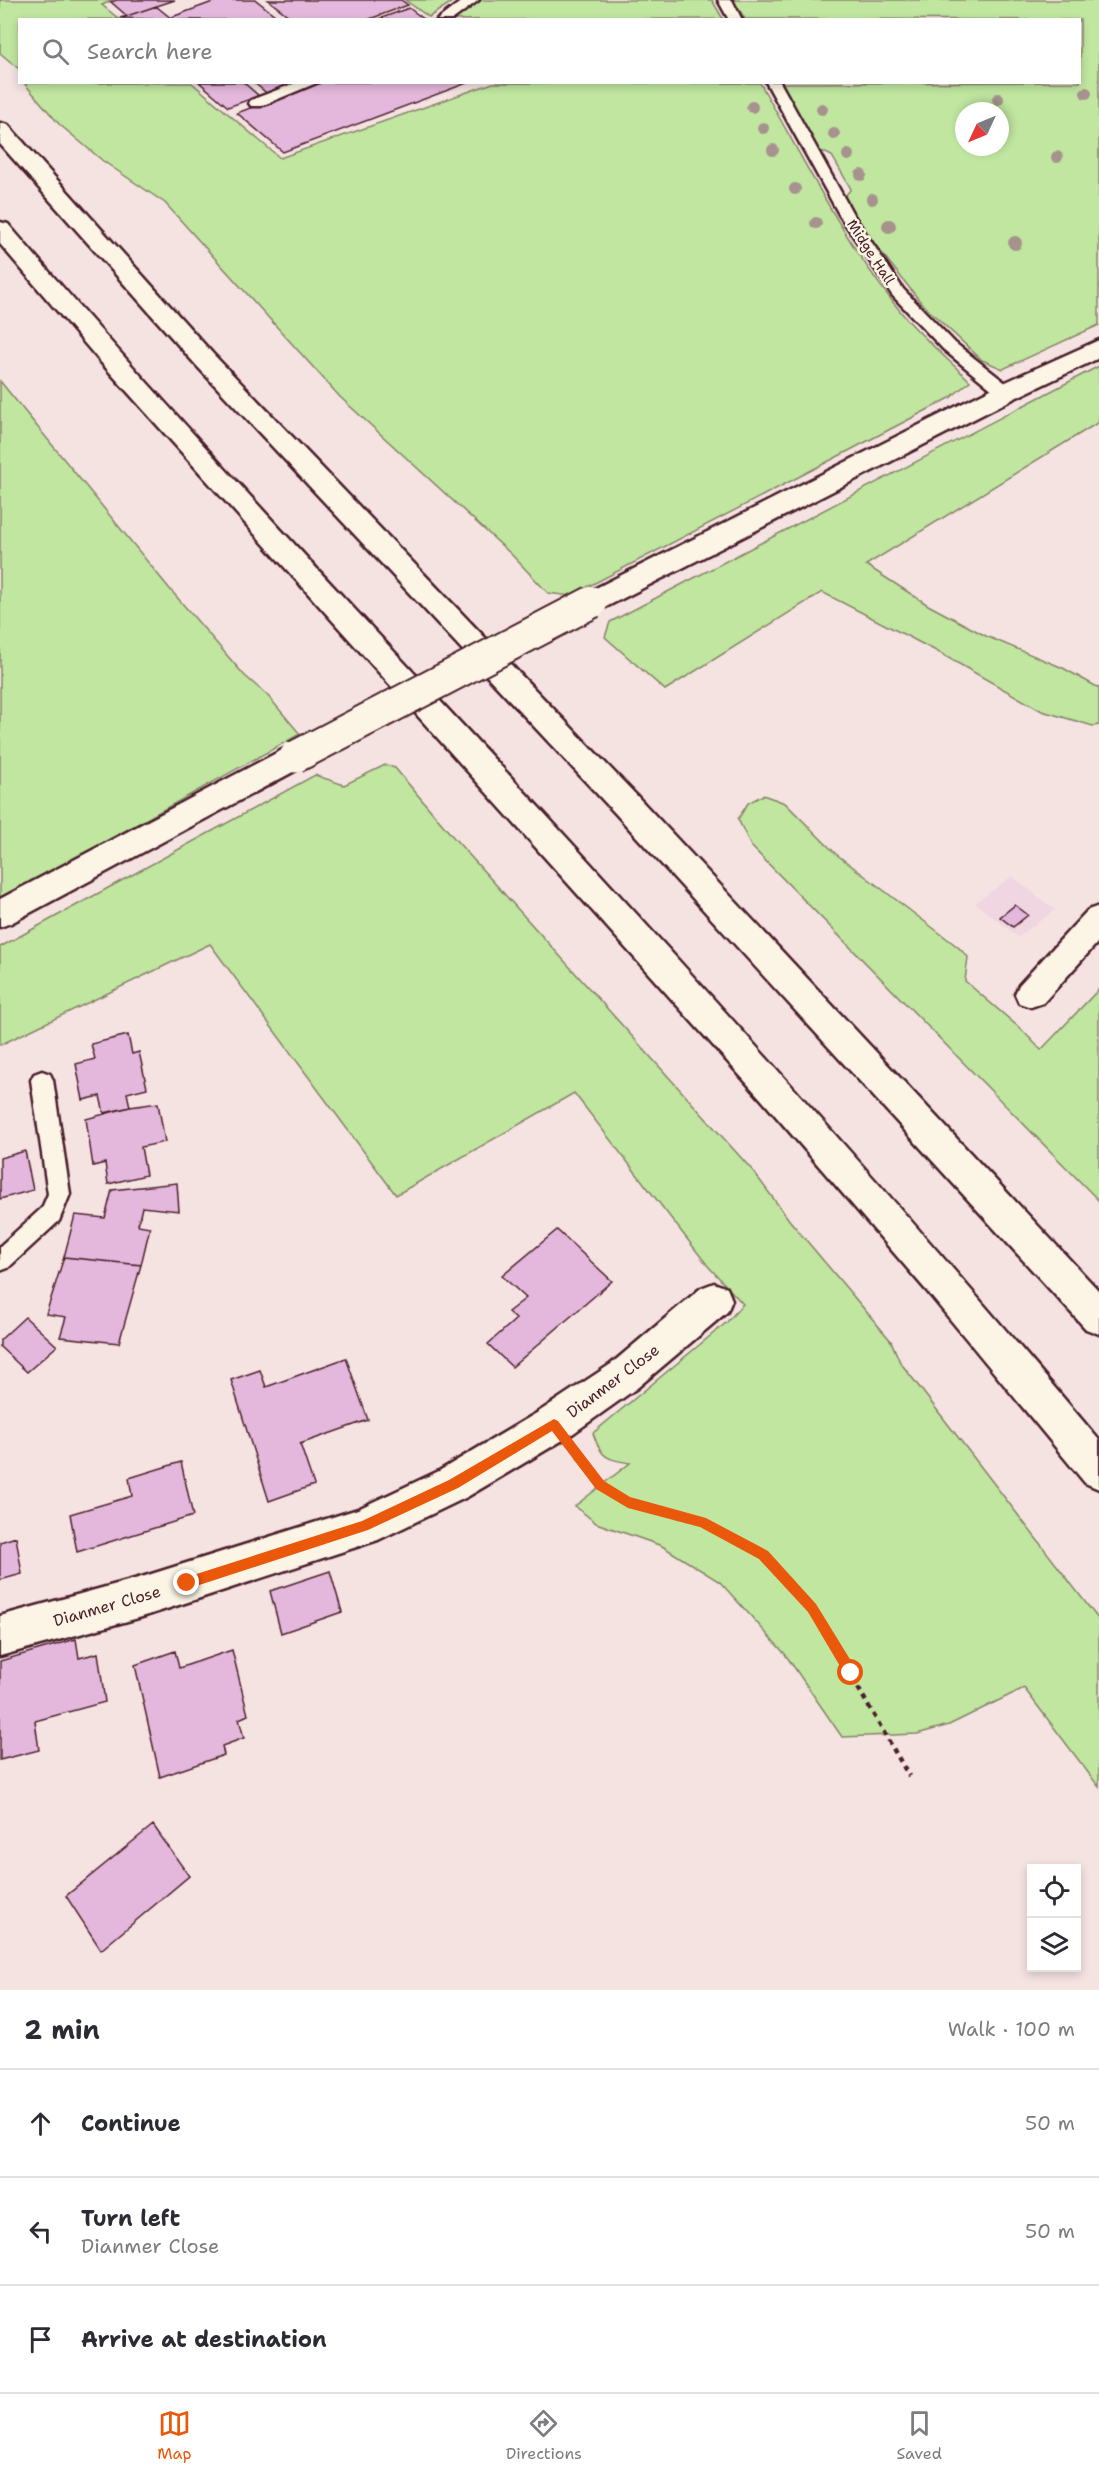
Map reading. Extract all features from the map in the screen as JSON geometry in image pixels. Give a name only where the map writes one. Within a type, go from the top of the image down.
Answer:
[{"type":"main road","points":[[0,130],[122,272],[285,448],[556,730],[816,1006],[1099,1317]]},
{"type":"main road","points":[[0,229],[61,302],[219,479],[773,1089],[1028,1384],[1099,1470]]},
{"type":"main road","points":[[0,914],[592,602],[1006,392],[1099,348]]},
{"type":"main road","points":[[1031,994],[1099,919]]},
{"type":"main road","name":"Dianmer Close","points":[[0,1636],[142,1597],[364,1526],[453,1484],[554,1424],[624,1376],[714,1300]]},
{"type":"lane","points":[[446,18],[471,0]]},
{"type":"lane","points":[[725,0],[735,18]]},
{"type":"lane","points":[[255,104],[307,84]]},
{"type":"lane","name":"Midge Hall","points":[[774,84],[847,216],[897,292],[949,346],[1006,392]]},
{"type":"lane","points":[[0,1261],[51,1214],[59,1194],[42,1080]]},
{"type":"path","points":[[554,1424],[600,1485],[628,1502],[702,1522],[764,1555],[812,1608],[909,1776]]},
{"type":"shaded area","points":[[1012,876],[1055,910],[1018,937],[975,903]]},
{"type":"green space","points":[[0,0],[113,0],[102,5],[118,18],[18,18],[18,68],[0,53]]},
{"type":"green space","points":[[405,0],[455,0],[429,17]]},
{"type":"green space","points":[[480,0],[712,0],[722,18],[455,18]]},
{"type":"green space","points":[[733,0],[1099,0],[1099,325],[1003,369],[982,360],[923,305],[870,238],[844,197],[851,189],[832,156],[819,150],[782,84],[1081,84],[1081,18],[744,18]]},
{"type":"green space","points":[[25,84],[193,84],[280,158],[490,84],[761,84],[827,203],[864,262],[905,317],[970,381],[950,398],[570,596],[548,593],[511,554],[340,397],[165,203],[103,161],[59,124]]},
{"type":"green space","points":[[1099,366],[1099,422],[866,565],[928,605],[986,636],[1063,668],[1099,688],[1099,725],[1093,726],[1042,711],[938,652],[822,592],[665,690],[605,637],[610,622]]},
{"type":"green space","points":[[0,381],[169,588],[244,675],[268,696],[300,734],[0,900]]},
{"type":"green space","points":[[385,765],[395,768],[454,838],[753,1171],[790,1221],[891,1341],[900,1362],[1099,1620],[1099,1787],[1024,1688],[949,1725],[917,1734],[842,1737],[785,1654],[720,1582],[662,1546],[596,1523],[575,1506],[630,1463],[606,1456],[599,1448],[593,1433],[727,1322],[743,1304],[708,1266],[574,1093],[396,1195],[210,944],[0,1045],[0,947],[315,775],[344,785]]},
{"type":"green space","points":[[763,795],[785,803],[836,854],[958,947],[968,957],[965,981],[1022,1030],[1041,1050],[1099,989],[1099,1201],[751,846],[738,819],[748,803]]},
{"type":"building","points":[[117,0],[175,0],[127,16],[111,2]]},
{"type":"building","points":[[218,0],[256,0],[278,18],[173,18]]},
{"type":"building","points":[[268,0],[401,0],[408,5],[372,18],[291,18]]},
{"type":"building","points":[[156,6],[171,18],[120,18]]},
{"type":"building","points":[[409,8],[422,18],[382,18]]},
{"type":"building","points":[[201,84],[245,84],[259,96],[228,107]]},
{"type":"building","points":[[255,84],[298,84],[269,95]]},
{"type":"building","points":[[315,84],[464,84],[283,152],[237,113]]},
{"type":"building","points":[[1015,905],[1028,915],[1013,927],[1000,917]]},
{"type":"building","points":[[128,1035],[132,1054],[139,1052],[147,1088],[127,1093],[130,1107],[104,1113],[100,1096],[83,1100],[76,1064],[95,1059],[91,1044]]},
{"type":"building","points":[[158,1103],[165,1142],[141,1147],[146,1175],[108,1184],[105,1163],[93,1166],[86,1119],[130,1107]]},
{"type":"building","points":[[25,1151],[33,1190],[0,1199],[0,1158]]},
{"type":"building","points":[[177,1183],[179,1211],[142,1207],[138,1225],[150,1227],[141,1265],[64,1257],[75,1215],[105,1218],[112,1190]]},
{"type":"building","points":[[557,1230],[612,1281],[512,1367],[488,1344],[516,1319],[508,1312],[526,1298],[502,1276]]},
{"type":"building","points":[[64,1257],[141,1265],[119,1343],[60,1337],[66,1317],[46,1314]]},
{"type":"building","points":[[25,1317],[57,1346],[27,1372],[0,1347],[0,1340]]},
{"type":"building","points":[[346,1358],[368,1420],[300,1444],[314,1485],[269,1501],[231,1380],[260,1370],[266,1387]]},
{"type":"building","points":[[181,1462],[193,1516],[77,1552],[70,1514],[132,1496],[129,1478]]},
{"type":"building","points":[[16,1537],[22,1574],[0,1580],[0,1542]]},
{"type":"building","points":[[330,1571],[342,1612],[281,1633],[270,1591]]},
{"type":"building","points":[[76,1639],[79,1658],[98,1653],[105,1702],[35,1721],[39,1750],[0,1760],[0,1661]]},
{"type":"building","points":[[232,1650],[248,1715],[239,1719],[244,1738],[222,1746],[224,1755],[160,1777],[135,1665],[175,1651],[179,1668]]},
{"type":"building","points":[[153,1825],[189,1876],[101,1950],[66,1896]]},
{"type":"route","points":[[187,1583],[364,1526],[453,1484],[554,1424],[600,1485],[628,1502],[702,1522],[764,1555],[812,1608],[851,1673]]}]
